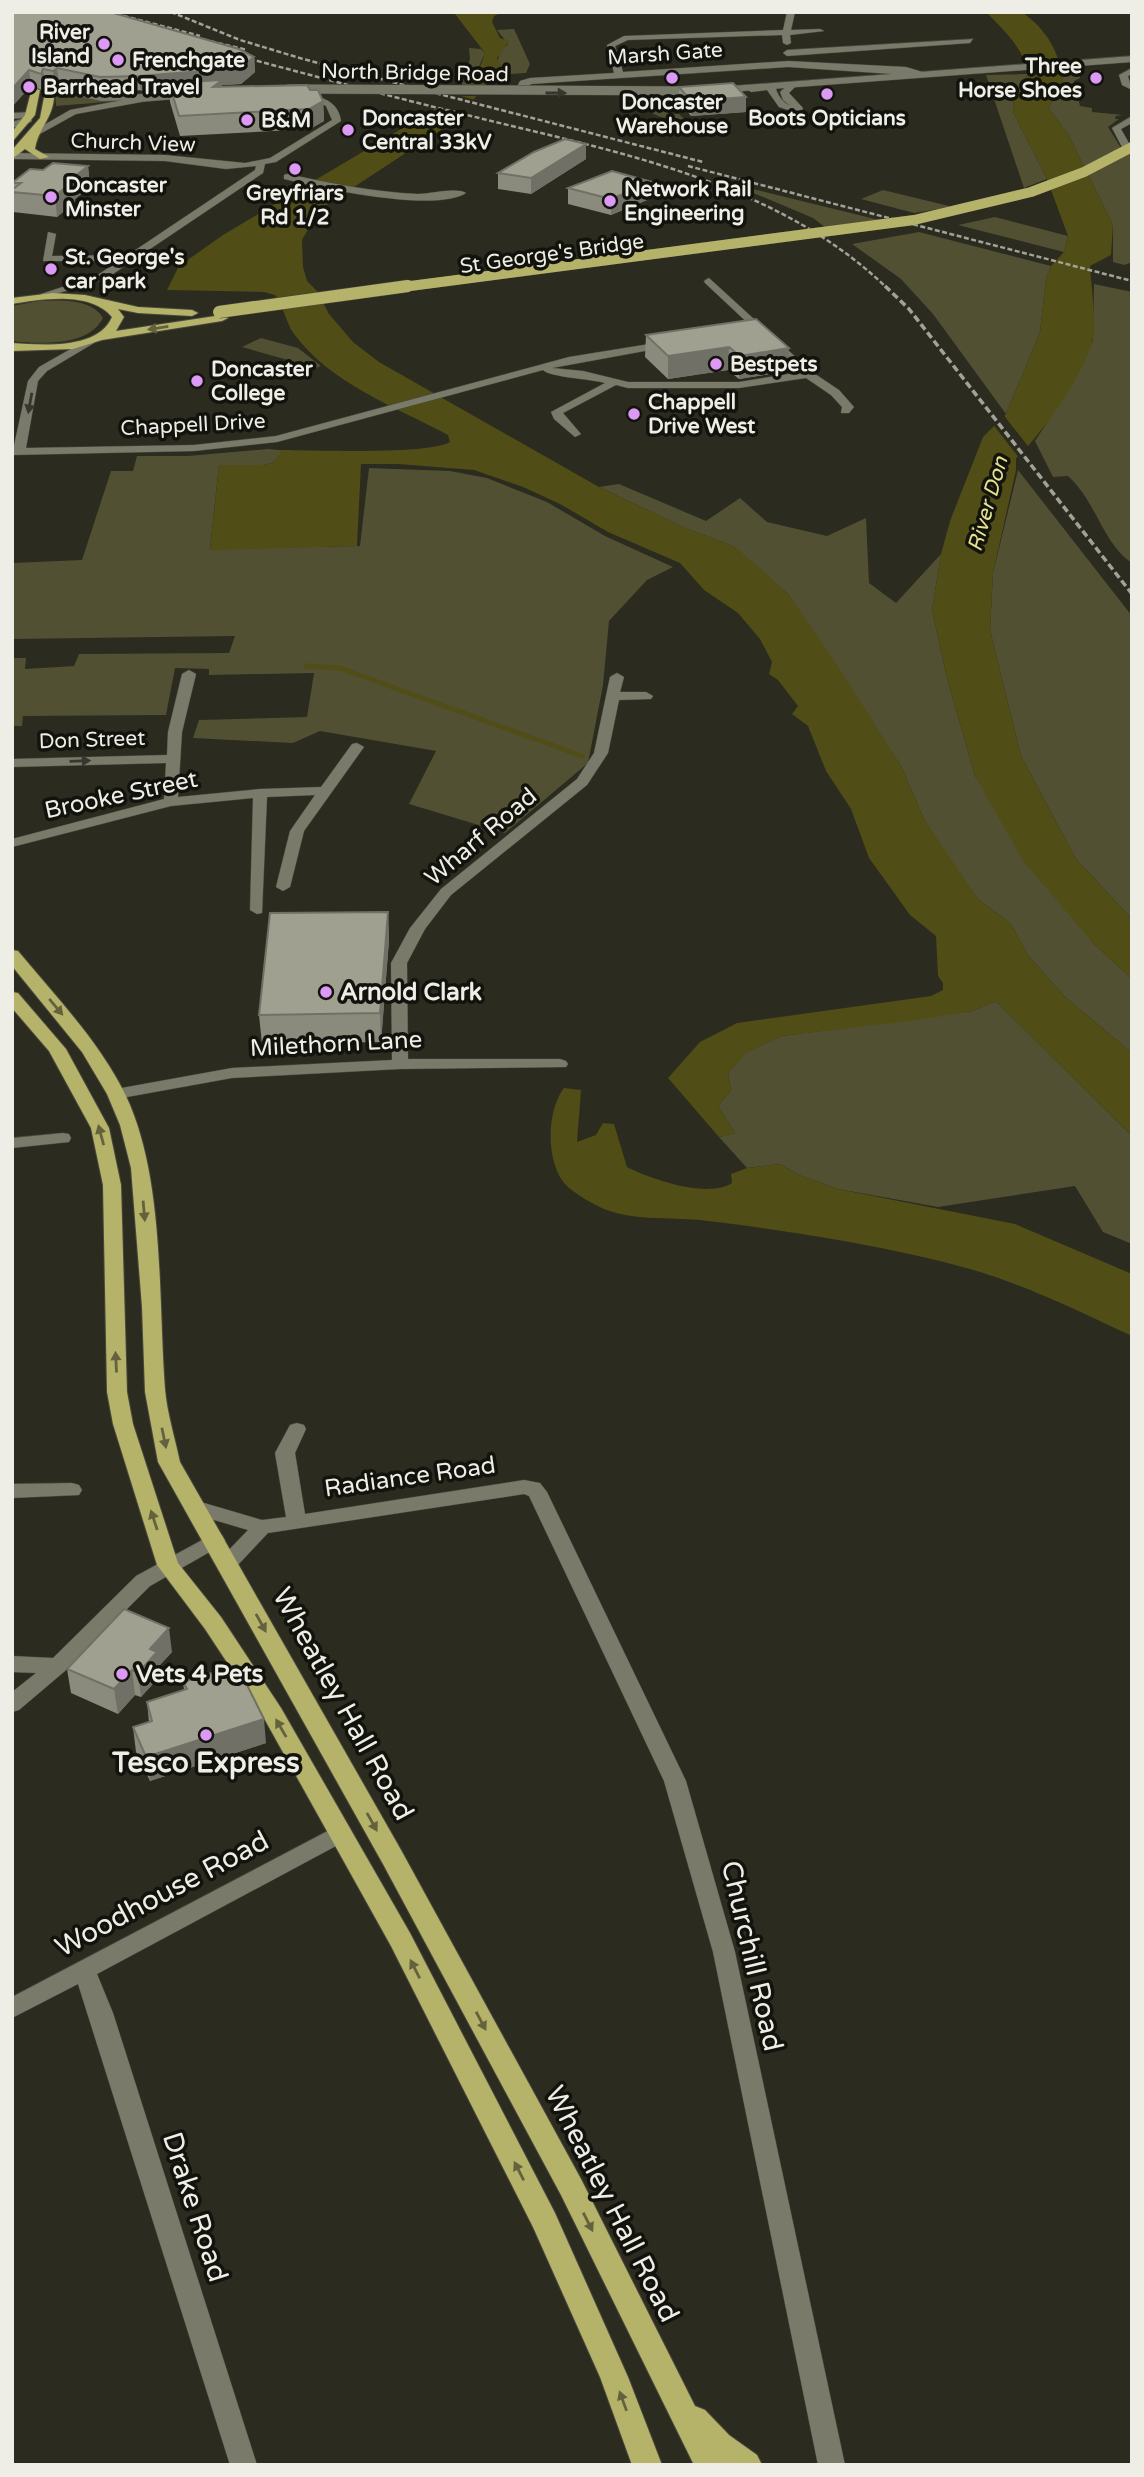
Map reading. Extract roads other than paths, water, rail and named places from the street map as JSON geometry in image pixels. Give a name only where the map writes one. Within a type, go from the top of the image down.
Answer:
[{"type":"highway","points":[[12,156],[33,135],[50,108],[54,89]]},
{"type":"highway","points":[[12,139],[30,113],[35,90]]},
{"type":"highway","points":[[33,135],[30,150],[44,157]]},
{"type":"highway","name":"St George's Bridge","points":[[12,348],[61,347],[221,315],[937,214],[1053,183],[1109,161],[1128,146]]},
{"type":"highway","name":"St George's Bridge","points":[[43,296],[84,298],[156,312],[221,315],[901,226],[987,209],[1039,194],[1102,172],[1132,157]]},
{"type":"highway","points":[[12,292],[43,296]]},
{"type":"highway","points":[[12,300],[43,296]]},
{"type":"highway","points":[[92,340],[117,323],[115,311],[100,302]]},
{"type":"highway","name":"Wheatley Hall Road","points":[[12,955],[75,1028],[116,1094],[129,1125],[140,1168],[152,1307],[155,1392],[169,1462],[392,1857],[571,2187],[709,2465]]},
{"type":"highway","points":[[12,998],[57,1049],[100,1128],[112,1185],[117,1392],[123,1424],[178,1559],[213,1623],[273,1714],[401,1940],[545,2222],[614,2377],[647,2465]]},
{"type":"highway","points":[[671,2388],[706,2434],[747,2465]]},
{"type":"street","points":[[787,17],[788,64]]},
{"type":"street","points":[[619,75],[611,46],[619,40],[635,37],[819,30]]},
{"type":"street","points":[[787,52],[970,41]]},
{"type":"street","name":"North Bridge Road","points":[[1074,65],[1132,59]]},
{"type":"street","name":"Marsh Gate","points":[[520,89],[523,83],[530,81],[788,64],[816,66],[850,74]]},
{"type":"street","name":"North Bridge Road","points":[[273,89],[698,91],[793,85],[850,74],[1132,65]]},
{"type":"street","points":[[1132,71],[1124,73],[1123,78],[1132,87]]},
{"type":"street","points":[[772,87],[771,92],[786,103],[784,92],[793,85]]},
{"type":"street","name":"North Bridge Road","points":[[698,91],[772,87]]},
{"type":"street","points":[[54,89],[101,97],[145,98]]},
{"type":"street","points":[[33,135],[65,115],[145,98],[204,93]]},
{"type":"street","points":[[43,296],[91,282],[263,170],[276,158],[337,122],[336,111],[332,105],[306,98],[281,99]]},
{"type":"street","points":[[12,116],[50,108],[112,104]]},
{"type":"street","points":[[12,125],[30,113]]},
{"type":"street","points":[[1128,146],[1116,128],[1132,119]]},
{"type":"street","name":"Church View","points":[[12,156],[165,158],[263,170],[409,195],[441,197],[461,194]]},
{"type":"street","points":[[51,234],[47,259],[129,258]]},
{"type":"street","points":[[709,281],[757,332],[846,402],[848,407],[845,411]]},
{"type":"street","points":[[16,452],[33,381],[43,369],[92,340]]},
{"type":"street","name":"Chappell Drive","points":[[16,452],[237,445],[277,439],[575,359],[679,343]]},
{"type":"street","points":[[574,373],[566,367],[575,359]]},
{"type":"street","name":"Chappell Drive","points":[[534,370],[574,373],[628,385],[739,385],[808,374]]},
{"type":"street","points":[[575,434],[558,417],[557,412],[612,383]]},
{"type":"street","points":[[171,802],[175,732],[189,674]]},
{"type":"street","name":"Wharf Road","points":[[400,1064],[399,963],[418,928],[446,892],[582,782],[601,753],[617,677]]},
{"type":"street","points":[[615,696],[646,695]]},
{"type":"street","points":[[283,887],[296,831],[358,747]]},
{"type":"street","name":"Don Street","points":[[12,764],[172,759]]},
{"type":"street","name":"Brooke Street","points":[[12,843],[171,802],[260,793],[324,791]]},
{"type":"street","points":[[257,910],[260,793]]},
{"type":"street","name":"Milethorn Lane","points":[[116,1094],[232,1073],[400,1064],[560,1064]]},
{"type":"street","points":[[12,1143],[63,1138]]},
{"type":"street","name":"Radiance Road","points":[[296,1520],[285,1452],[298,1429]]},
{"type":"street","name":"Radiance Road","points":[[262,1527],[533,1488]]},
{"type":"street","name":"Churchill Road","points":[[533,1488],[675,1781],[724,1952],[832,2465]]},
{"type":"street","points":[[12,1492],[72,1490]]},
{"type":"street","points":[[194,1507],[262,1527],[228,1563]]},
{"type":"street","points":[[12,1704],[58,1667],[143,1581],[215,1540]]},
{"type":"street","points":[[12,1664],[58,1667]]},
{"type":"street","name":"Woodhouse Road","points":[[12,2008],[341,1833]]},
{"type":"street","name":"Drake Road","points":[[84,1969],[101,2013],[244,2465]]},
{"type":"water","points":[[448,12],[503,12],[494,16],[492,22],[500,38],[509,41],[497,58],[502,66],[456,120],[319,210],[302,240],[303,267],[307,281],[317,291],[329,314],[353,342],[379,362],[599,487],[685,528],[733,546],[788,594],[836,663],[901,766],[924,819],[978,899],[1011,924],[1027,954],[1064,996],[1132,1053],[1132,1136],[996,1001],[972,1011],[918,1020],[782,1036],[746,1053],[728,1073],[731,1090],[718,1106],[735,1133],[719,1137],[668,1078],[700,1042],[737,1023],[931,996],[943,990],[943,983],[938,976],[936,936],[910,915],[869,858],[851,809],[826,771],[808,726],[792,714],[798,706],[778,680],[769,674],[772,662],[760,639],[738,613],[704,590],[680,563],[608,532],[560,504],[523,487],[474,470],[398,464],[361,464],[357,546],[210,550],[219,465],[272,463],[280,455],[280,450],[419,449],[450,442],[448,435],[365,393],[326,367],[294,334],[275,295],[264,292],[167,290],[179,266],[223,235],[460,95],[477,73],[485,53],[455,14]]},
{"type":"water","name":"River Don","points":[[986,12],[1022,12],[1039,26],[1051,43],[1059,61],[1063,83],[1048,108],[1068,134],[1113,225],[1111,255],[1090,266],[1094,326],[1087,356],[1060,404],[1038,435],[1016,458],[1016,470],[993,573],[990,630],[1021,756],[1076,859],[1132,919],[1132,979],[1093,943],[1024,862],[975,776],[947,678],[932,610],[941,554],[950,521],[983,437],[1006,414],[1040,332],[1046,279],[1051,266],[1064,252],[1068,236],[1047,179],[1013,112],[1014,96],[1028,74],[1026,65],[1012,40]]},
{"type":"water","points":[[564,1088],[581,1090],[577,1142],[596,1135],[603,1123],[614,1124],[627,1167],[664,1182],[694,1188],[721,1187],[732,1183],[731,1174],[747,1168],[780,1164],[799,1175],[838,1189],[1015,1224],[1132,1274],[1132,1336],[1019,1286],[927,1258],[788,1232],[699,1220],[639,1217],[604,1209],[568,1187],[555,1166],[551,1124],[558,1098]]},
{"type":"waterway","points":[[306,666],[340,668],[582,756]]},
{"type":"railway","points":[[109,12],[200,36]]},
{"type":"railway","points":[[171,12],[240,40],[303,59],[703,162]]},
{"type":"railway","points":[[189,36],[247,50]]},
{"type":"railway","points":[[235,55],[582,143],[692,175],[745,196],[796,221],[843,251],[887,288]]},
{"type":"railway","points":[[688,166],[1132,281]]},
{"type":"railway","points":[[885,286],[909,309],[1132,594]]},
{"type":"place","name":"River Island","points":[[104,44]]},
{"type":"place","name":"Frenchgate","points":[[118,60]]},
{"type":"place","name":"Doncaster Warehouse","points":[[672,78]]},
{"type":"place","name":"Three Horse Shoes","points":[[1096,78]]},
{"type":"place","name":"Barrhead Travel","points":[[29,87]]},
{"type":"place","name":"Boots Opticians","points":[[827,94]]},
{"type":"place","name":"B&M","points":[[247,120]]},
{"type":"place","name":"Doncaster Central 33kV","points":[[348,130]]},
{"type":"place","name":"Greyfriars Rd 1/2","points":[[295,169]]},
{"type":"place","name":"Doncaster Minster","points":[[51,197]]},
{"type":"place","name":"Network Rail Engineering","points":[[610,201]]},
{"type":"place","name":"St. George's car park","points":[[51,269]]},
{"type":"place","name":"Bestpets","points":[[716,364]]},
{"type":"place","name":"Doncaster College","points":[[197,381]]},
{"type":"place","name":"Chappell Drive West","points":[[634,414]]},
{"type":"place","name":"Arnold Clark","points":[[326,992]]},
{"type":"place","name":"Vets 4 Pets","points":[[122,1674]]},
{"type":"place","name":"Tesco Express","points":[[206,1735]]}]
